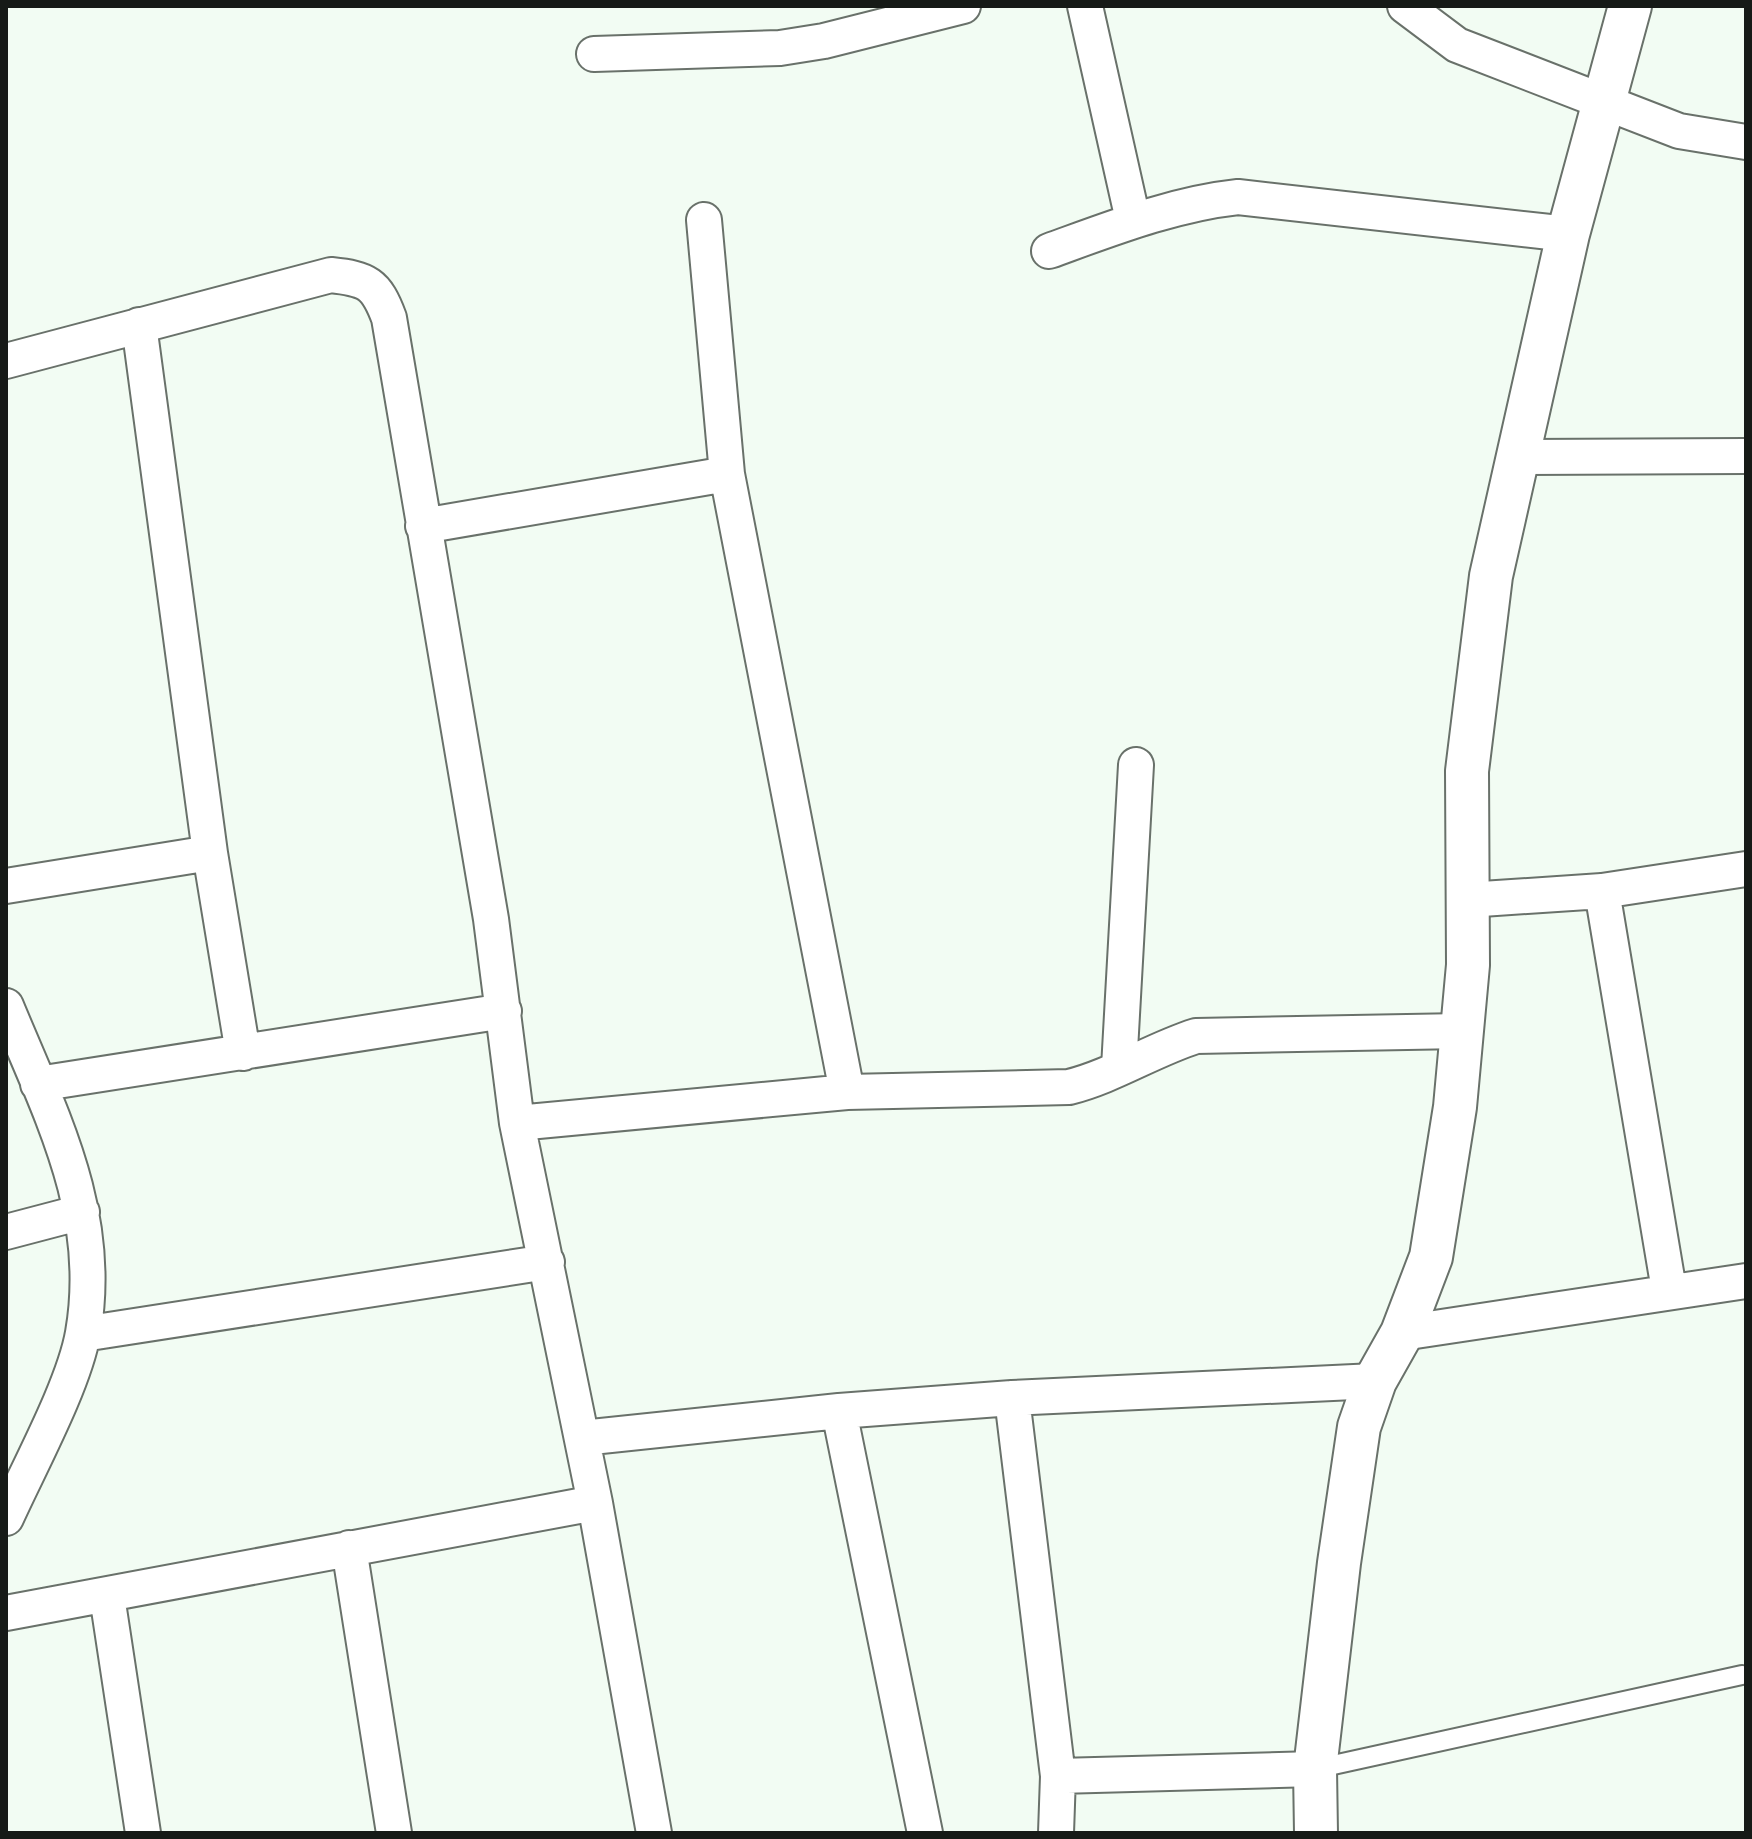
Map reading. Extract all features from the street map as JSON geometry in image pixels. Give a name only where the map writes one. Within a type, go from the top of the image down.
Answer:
[{"type":"street","points":[[594,54],[780,48],[824,41],[908,13],[963,6]]},
{"type":"street","points":[[1085,6],[1133,220]]},
{"type":"street","points":[[1405,6],[1457,45],[1679,131],[1746,142]]},
{"type":"street","points":[[1316,1833],[1315,1769],[1339,1563],[1359,1427],[1375,1381],[1402,1333],[1431,1257],[1455,1107],[1468,965],[1467,771],[1491,576],[1568,234],[1630,6]]},
{"type":"street","points":[[1049,251],[1133,220],[1208,200],[1238,197],[1568,234]]},
{"type":"street","points":[[704,220],[727,474],[847,1092]]},
{"type":"street","points":[[6,361],[331,275],[360,278],[380,294],[389,318],[491,919],[517,1123],[595,1503],[654,1833]]},
{"type":"street","points":[[139,325],[210,853],[243,1053]]},
{"type":"street","points":[[1517,457],[1746,456]]},
{"type":"street","points":[[423,526],[727,474]]},
{"type":"street","points":[[1119,1068],[1136,765]]},
{"type":"street","points":[[6,886],[210,853]]},
{"type":"street","points":[[1467,900],[1602,891],[1746,869]]},
{"type":"street","points":[[1602,891],[1669,1290]]},
{"type":"street","points":[[6,1006],[67,1150],[82,1212],[88,1278],[83,1334],[66,1385],[6,1518]]},
{"type":"street","points":[[38,1084],[504,1011]]},
{"type":"street","points":[[517,1123],[847,1092],[1069,1087],[1096,1080],[1196,1036],[1462,1031]]},
{"type":"street","points":[[6,1232],[82,1212]]},
{"type":"street","points":[[83,1334],[547,1262]]},
{"type":"street","points":[[1402,1333],[1669,1290],[1746,1281]]},
{"type":"street","points":[[582,1438],[839,1411],[1012,1398],[1375,1381]]},
{"type":"street","points":[[1012,1398],[1058,1776],[1056,1833]]},
{"type":"street","points":[[839,1411],[925,1833]]},
{"type":"street","points":[[6,1613],[595,1503]]},
{"type":"street","points":[[349,1548],[394,1833]]},
{"type":"street","points":[[107,1596],[143,1833]]},
{"type":"street","points":[[1058,1776],[1315,1769]]},
{"type":"lane","points":[[1315,1769],[1742,1675]]}]
